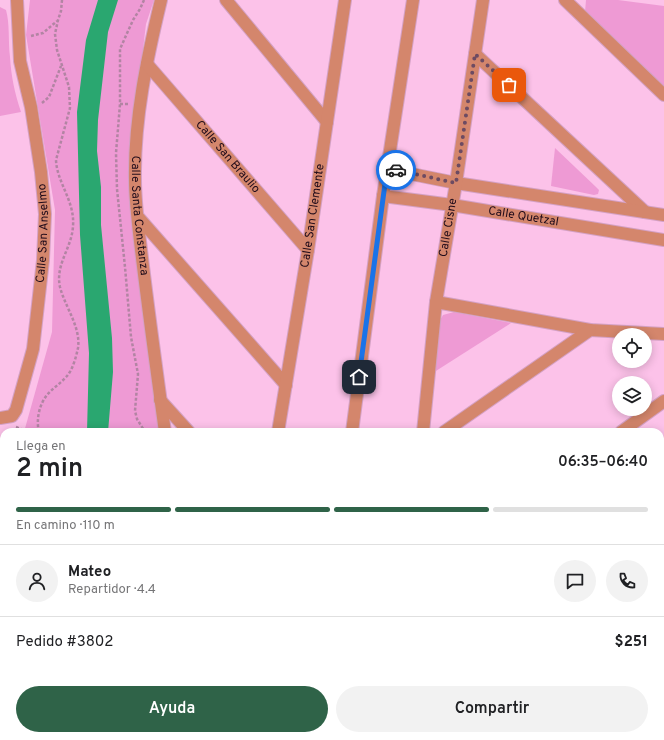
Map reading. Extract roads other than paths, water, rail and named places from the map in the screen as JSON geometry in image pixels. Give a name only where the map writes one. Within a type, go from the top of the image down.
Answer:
[{"type":"street","name":"Calle San Anselmo","points":[[6,417],[16,410],[33,349],[43,260],[45,214],[41,172],[31,107],[20,61],[17,0]]},
{"type":"street","name":"Calle Santa Constanza","points":[[161,0],[147,64],[136,146],[135,181],[150,329],[164,428]]},
{"type":"street","points":[[226,0],[327,122]]},
{"type":"street","name":"Calle San Clemente","points":[[279,428],[308,250],[346,0]]},
{"type":"street","points":[[353,428],[383,196],[413,0]]},
{"type":"street","name":"Calle Cisne","points":[[423,428],[436,302],[456,183],[483,0]]},
{"type":"street","points":[[565,0],[664,95]]},
{"type":"street","points":[[475,54],[645,212]]},
{"type":"street","name":"Calle San Braulio","points":[[147,64],[308,250]]},
{"type":"street","name":"Calle Quetzal","points":[[387,169],[456,183],[664,216]]},
{"type":"street","name":"Calle Quetzal","points":[[383,196],[452,205],[664,240]]},
{"type":"street","points":[[138,217],[286,385]]},
{"type":"street","points":[[436,302],[590,330],[664,333],[664,337]]},
{"type":"street","points":[[450,428],[590,330]]},
{"type":"street","points":[[160,400],[185,428]]},
{"type":"street","points":[[627,428],[664,401]]}]
